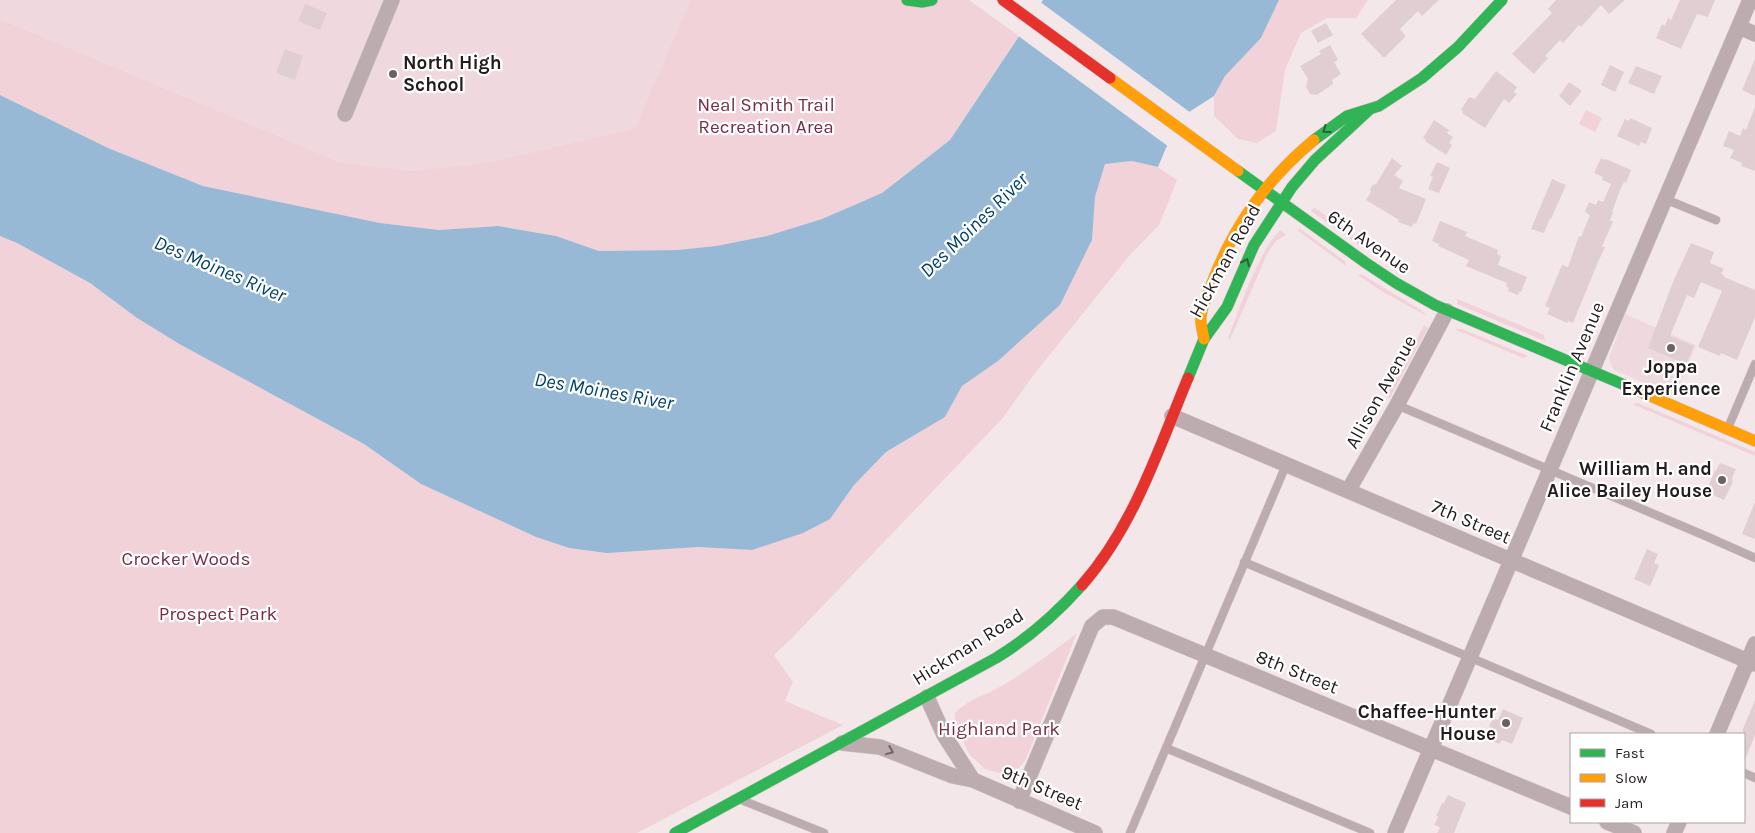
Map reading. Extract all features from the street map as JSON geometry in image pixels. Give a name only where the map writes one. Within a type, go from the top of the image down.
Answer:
[{"type":"main road","points":[[907,0],[922,2],[932,0]]},
{"type":"main road","name":"6th Avenue","points":[[1003,0],[1264,190],[1393,281],[1447,310],[1755,441]]},
{"type":"main road","points":[[1369,110],[1406,90],[1431,73],[1463,44],[1502,0]]},
{"type":"main road","name":"Hickman Road","points":[[1204,339],[1201,316],[1223,254],[1242,219],[1264,190],[1305,147],[1346,116],[1369,110]]},
{"type":"main road","name":"Hickman Road","points":[[675,833],[975,671],[1018,644],[1066,604],[1120,534],[1138,500],[1204,339],[1227,306],[1254,245],[1281,202],[1315,160],[1369,110]]},
{"type":"street","points":[[345,114],[392,0]]},
{"type":"street","name":"Franklin Avenue","points":[[1395,833],[1750,0]]},
{"type":"street","points":[[1738,27],[1755,34]]},
{"type":"street","name":"Allison Avenue","points":[[1348,491],[1397,406],[1447,310]]},
{"type":"street","name":"7th Street","points":[[1172,416],[1751,662]]},
{"type":"street","name":"8th Street","points":[[1019,801],[1092,626],[1103,617],[1113,617],[1570,807]]},
{"type":"street","points":[[1717,733],[1751,662],[1755,644]]},
{"type":"street","name":"9th Street","points":[[927,697],[944,734],[973,780]]},
{"type":"street","name":"9th Street","points":[[842,743],[880,747],[953,776],[973,780],[1088,832]]},
{"type":"street","points":[[1609,823],[1634,833]]},
{"type":"lane","points":[[1665,199],[1716,220]]},
{"type":"lane","points":[[1727,429],[1755,364]]},
{"type":"lane","points":[[1397,406],[1755,558]]},
{"type":"lane","points":[[1130,833],[1286,465]]},
{"type":"lane","points":[[1244,562],[1649,733]]},
{"type":"lane","points":[[1166,748],[1370,833]]},
{"type":"lane","points":[[740,799],[824,833]]},
{"type":"shaded area","name":"North High School","points":[[0,0],[690,0],[635,128],[490,162],[412,171],[340,162],[0,19]]},
{"type":"shaded area","points":[[1625,314],[1696,345],[1675,396],[1614,370],[1612,367],[1609,358]]},
{"type":"green space","name":"Neal Smith Trail Recreation Area","points":[[690,0],[969,0],[1019,36],[950,140],[882,193],[822,219],[767,236],[716,246],[677,250],[599,251],[556,236],[498,226],[439,230],[380,223],[203,186],[108,148],[0,95],[0,19],[340,162],[412,171],[490,162],[635,128]]},
{"type":"green space","points":[[1279,0],[1368,0],[1356,18],[1327,18],[1301,33],[1285,70],[1276,131],[1257,143],[1238,139],[1214,116],[1214,96],[1225,76],[1261,38]]},
{"type":"green space","points":[[1586,110],[1602,118],[1595,132],[1579,124]]},
{"type":"green space","name":"Crocker Woods","points":[[1132,161],[1158,167],[1177,180],[1159,225],[1130,255],[1035,373],[1002,419],[774,655],[793,682],[785,701],[843,725],[637,833],[0,833],[0,236],[17,243],[90,283],[137,318],[181,345],[364,444],[421,484],[536,537],[569,548],[698,547],[752,550],[830,519],[854,485],[886,452],[945,417],[962,386],[998,361],[1060,305],[1092,240],[1095,197],[1105,164]]},
{"type":"green space","points":[[1314,207],[1366,245],[1362,247],[1311,211]]},
{"type":"green space","points":[[1299,228],[1345,261],[1346,266],[1297,230]]},
{"type":"green space","points":[[1280,230],[1286,235],[1276,241],[1268,252],[1230,340],[1228,338],[1250,281],[1264,253]]},
{"type":"green space","points":[[1361,274],[1421,310],[1427,316],[1383,292],[1358,275]]},
{"type":"green space","points":[[1457,299],[1544,335],[1545,341],[1457,304]]},
{"type":"green space","points":[[1424,325],[1428,328],[1390,398],[1386,398]]},
{"type":"green space","points":[[1454,329],[1462,329],[1528,356],[1523,358]]},
{"type":"green space","points":[[1638,403],[1755,452],[1755,456],[1632,404]]},
{"type":"green space","name":"Highland Park","points":[[1077,633],[1025,761],[1016,771],[1006,775],[985,769],[969,754],[955,724],[955,713],[966,704],[999,688],[1024,672]]},
{"type":"water","name":"Des Moines River","points":[[1043,0],[1279,0],[1261,38],[1225,76],[1214,96],[1189,112],[1166,148],[1158,167],[1132,161],[1105,164],[1095,197],[1092,240],[1060,305],[998,361],[962,386],[945,417],[886,452],[854,485],[830,519],[803,533],[752,550],[698,547],[607,553],[569,548],[536,537],[421,484],[364,444],[181,345],[137,318],[90,283],[17,243],[0,236],[0,95],[108,148],[203,186],[380,223],[439,230],[498,226],[556,236],[599,251],[677,250],[716,246],[767,236],[822,219],[882,193],[950,140]]},
{"type":"pier","points":[[1039,1],[1191,113],[1169,147],[1017,35]]},
{"type":"building","points":[[1396,0],[1439,0],[1422,16],[1418,11],[1400,29],[1405,37],[1383,57],[1361,34]]},
{"type":"building","points":[[1556,0],[1625,0],[1609,14],[1601,5],[1563,43],[1560,40],[1545,56],[1548,58],[1534,74],[1512,54],[1552,13],[1548,9]]},
{"type":"building","points":[[1680,0],[1715,0],[1708,17],[1697,14],[1681,49],[1656,38],[1662,24],[1665,26],[1668,18],[1671,20]]},
{"type":"building","points":[[305,4],[327,13],[320,30],[298,21]]},
{"type":"building","points":[[1326,23],[1333,35],[1318,43],[1311,31]]},
{"type":"building","points":[[1330,45],[1338,60],[1334,62],[1341,74],[1332,80],[1333,84],[1317,95],[1310,94],[1306,87],[1308,79],[1300,66],[1321,54],[1319,51]]},
{"type":"building","points":[[285,49],[303,56],[295,80],[276,73]]},
{"type":"building","points":[[1755,59],[1755,96],[1742,90]]},
{"type":"building","points":[[1610,65],[1624,72],[1615,92],[1601,85]]},
{"type":"building","points":[[1636,66],[1662,76],[1654,94],[1628,83]]},
{"type":"building","points":[[1496,71],[1517,87],[1514,92],[1517,94],[1509,103],[1504,99],[1485,128],[1462,113],[1463,111],[1461,110],[1469,97],[1475,99]]},
{"type":"building","points":[[1569,82],[1582,91],[1570,106],[1559,96]]},
{"type":"building","points":[[1755,107],[1755,171],[1741,166],[1742,163],[1730,158],[1734,150],[1723,146],[1729,131],[1740,136],[1743,128],[1746,130]]},
{"type":"building","points":[[1630,118],[1652,128],[1646,144],[1641,142],[1639,146],[1617,136],[1625,119],[1629,121]]},
{"type":"building","points":[[1434,120],[1449,130],[1447,133],[1453,137],[1449,143],[1452,145],[1446,155],[1423,138]]},
{"type":"building","points":[[1392,158],[1402,166],[1394,175],[1403,181],[1399,188],[1426,199],[1416,224],[1414,223],[1412,227],[1398,222],[1399,220],[1366,200],[1371,192],[1370,189],[1376,184]]},
{"type":"building","points":[[1601,158],[1631,170],[1626,183],[1624,182],[1620,190],[1612,212],[1610,220],[1613,222],[1602,246],[1605,247],[1573,323],[1568,321],[1567,323],[1547,314],[1550,308],[1545,306],[1562,265],[1568,267],[1579,236],[1581,237],[1590,215],[1585,212],[1589,202],[1596,205],[1598,200],[1603,202],[1611,184],[1602,180],[1603,177],[1594,173]]},
{"type":"building","points":[[1437,162],[1450,168],[1439,193],[1428,189],[1433,177],[1430,176]]},
{"type":"building","points":[[1552,179],[1566,185],[1544,233],[1531,229]]},
{"type":"building","points":[[1440,221],[1467,232],[1465,236],[1498,250],[1497,254],[1501,256],[1498,265],[1527,277],[1521,292],[1518,295],[1508,291],[1507,283],[1466,266],[1469,260],[1438,246],[1439,244],[1432,241]]},
{"type":"building","points":[[1691,243],[1714,252],[1710,263],[1724,269],[1721,274],[1724,277],[1755,290],[1755,317],[1737,360],[1721,353],[1720,356],[1698,347],[1722,291],[1701,282],[1694,298],[1687,295],[1670,336],[1694,346],[1686,364],[1648,348],[1673,282]]},
{"type":"building","name":"William H. and Alice Bailey House","points":[[1720,463],[1736,469],[1732,478],[1733,482],[1724,500],[1706,492]]},
{"type":"building","points":[[1755,502],[1755,539],[1742,534]]},
{"type":"building","points":[[1647,549],[1658,554],[1654,563],[1659,565],[1650,586],[1634,579]]},
{"type":"building","points":[[1755,700],[1755,735],[1745,760],[1745,733],[1742,731]]},
{"type":"building","name":"Chaffee-Hunter House","points":[[1503,709],[1523,718],[1512,744],[1502,740],[1499,744],[1487,739],[1492,728],[1489,727],[1493,718],[1498,720]]},
{"type":"building","points":[[1448,795],[1466,803],[1454,833],[1437,833],[1440,827],[1434,825],[1438,817],[1436,816]]},
{"type":"traffic: fast","points":[[907,0],[922,2],[932,0]]},
{"type":"traffic: fast","points":[[1314,140],[1347,116],[1379,106],[1422,78],[1458,47],[1502,0]]},
{"type":"traffic: fast","points":[[1188,378],[1204,339],[1227,307],[1254,245],[1292,187],[1315,160],[1369,110]]},
{"type":"traffic: fast","points":[[1238,171],[1366,263],[1435,305],[1627,386]]},
{"type":"traffic: fast","points":[[675,833],[996,658],[1042,625],[1082,585]]},
{"type":"traffic: slow","points":[[1110,78],[1238,171]]},
{"type":"traffic: slow","points":[[1204,339],[1201,322],[1203,308],[1230,242],[1267,187],[1314,140]]},
{"type":"traffic: slow","points":[[1627,386],[1755,441]]},
{"type":"traffic: jam","points":[[1003,0],[1110,78]]},
{"type":"traffic: jam","points":[[1082,585],[1100,562],[1130,513],[1155,460],[1188,378]]},
{"type":"place","name":"North High School","points":[[393,74]]},
{"type":"place","name":"Joppa Experience","points":[[1671,348]]},
{"type":"place","name":"William H. and Alice Bailey House","points":[[1722,480]]},
{"type":"place","name":"Chaffee-Hunter House","points":[[1506,723]]},
{"type":"park label","name":"Prospect Park","points":[[218,614]]}]
